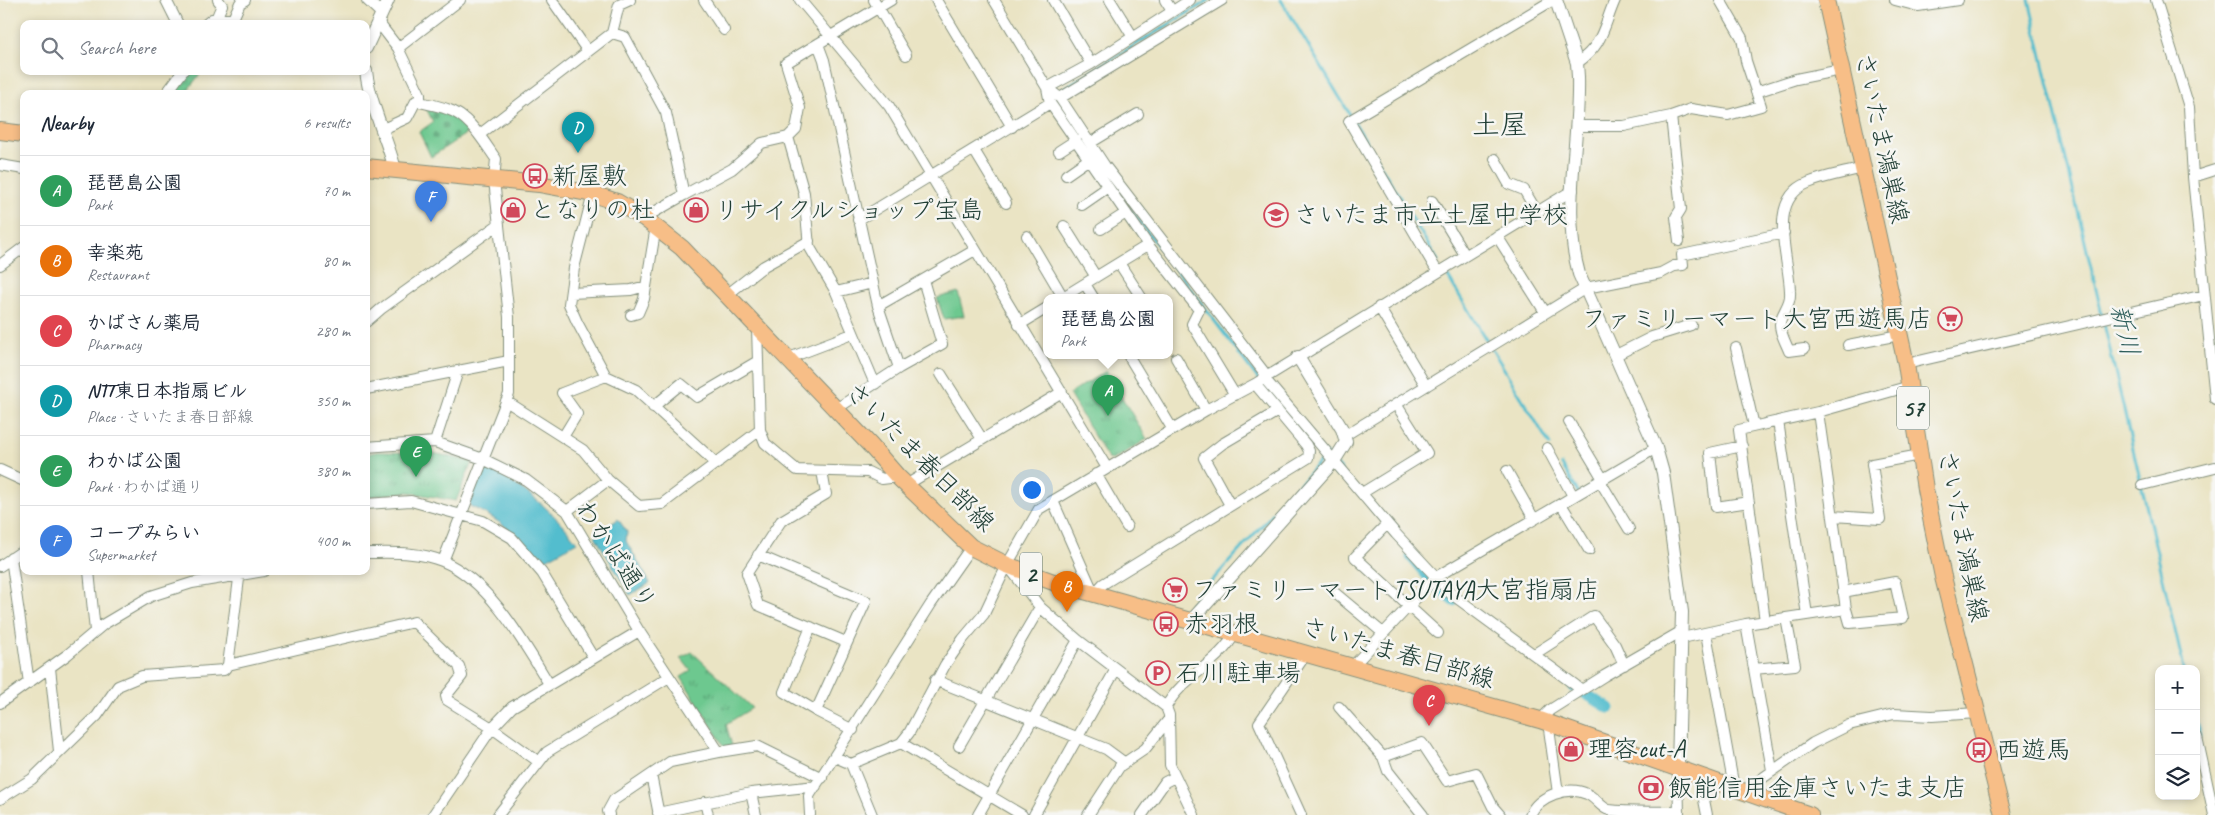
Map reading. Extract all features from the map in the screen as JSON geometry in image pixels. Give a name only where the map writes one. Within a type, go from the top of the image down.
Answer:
[{"type":"main road","name":"さいたま鴻巣線","points":[[1826,0],[1906,364],[1920,455],[1943,577],[2003,815]]},
{"type":"main road","points":[[0,131],[20,134]]},
{"type":"main road","name":"さいたま春日部線","points":[[370,167],[539,184],[593,194],[617,202],[650,222],[682,248],[728,294],[902,481],[971,547],[1007,565],[1094,594],[1544,721],[1810,815]]},
{"type":"street","points":[[218,0],[222,5],[216,19],[233,19],[240,3],[245,0]]},
{"type":"street","points":[[367,0],[398,48],[420,94],[420,102]]},
{"type":"street","points":[[370,39],[388,0]]},
{"type":"street","points":[[398,48],[460,0]]},
{"type":"street","points":[[552,0],[587,50]]},
{"type":"street","points":[[479,135],[587,50],[612,33],[618,3],[630,0]]},
{"type":"street","points":[[704,0],[724,30]]},
{"type":"street","points":[[800,0],[889,106],[1106,468]]},
{"type":"street","points":[[631,315],[638,314],[644,299],[650,222],[684,195],[732,169],[762,142],[788,136],[796,128],[800,108],[786,63],[831,36],[876,4],[891,0]]},
{"type":"street","points":[[936,0],[1012,127]]},
{"type":"street","points":[[994,0],[1047,88],[1050,103],[1148,245],[1199,310],[1192,324],[1235,395]]},
{"type":"street","points":[[1053,0],[1091,64]]},
{"type":"street","points":[[1110,0],[1133,37]]},
{"type":"street","points":[[1165,0],[1172,11]]},
{"type":"street","points":[[1047,88],[1091,64],[1190,0]]},
{"type":"street","points":[[1060,98],[1222,0]]},
{"type":"street","points":[[1437,271],[1349,121],[1555,0],[1577,63],[1577,126],[1572,243],[1579,274],[1656,448],[1663,473],[1681,591],[1679,813],[1606,810],[1586,794],[1577,791],[1558,793],[1539,801],[1530,815]]},
{"type":"street","points":[[1577,63],[1586,57],[1602,38],[1615,0]]},
{"type":"street","points":[[1577,126],[1624,126],[1671,116],[1691,109],[1728,115],[1760,106],[1746,61],[1742,38],[1720,0]]},
{"type":"street","points":[[1895,0],[1918,6],[1958,0]]},
{"type":"street","points":[[2156,0],[2189,107],[2193,177],[2204,295],[2211,317],[2215,399]]},
{"type":"street","points":[[170,2],[177,20]]},
{"type":"street","points":[[876,4],[906,55]]},
{"type":"street","points":[[612,33],[625,37],[666,113],[684,195]]},
{"type":"street","points":[[818,44],[824,60],[872,283],[899,368]]},
{"type":"street","points":[[1756,92],[1796,79],[1841,70]]},
{"type":"street","points":[[169,90],[180,75]]},
{"type":"street","points":[[366,75],[369,90]]},
{"type":"street","points":[[1047,88],[1060,98],[1105,166],[1261,380],[1334,461],[1387,524],[1450,593],[1536,654],[1582,690]]},
{"type":"street","points":[[370,93],[395,169]]},
{"type":"street","points":[[383,129],[407,118],[416,101],[449,109],[463,118],[479,135],[496,159],[494,180],[509,318],[509,394],[443,561]]},
{"type":"street","points":[[858,220],[1050,103]]},
{"type":"street","points":[[1090,143],[1138,114]]},
{"type":"street","points":[[1671,116],[1681,209],[1676,217],[1679,241]]},
{"type":"street","points":[[788,136],[804,192],[809,246],[836,292],[852,334],[875,384]]},
{"type":"street","points":[[1059,151],[1076,140]]},
{"type":"street","points":[[974,150],[1006,203]]},
{"type":"street","points":[[1066,174],[1089,159]]},
{"type":"street","points":[[1495,159],[1509,184],[1524,190],[1537,212]]},
{"type":"street","points":[[0,165],[20,168]]},
{"type":"street","points":[[1804,349],[1790,351],[1783,337],[1780,320],[1790,302],[1784,211],[1788,199],[1796,190],[1808,183],[1863,168]]},
{"type":"street","points":[[2193,177],[2215,170]]},
{"type":"street","points":[[1082,205],[1108,187]]},
{"type":"street","points":[[851,764],[901,743],[917,720],[935,680],[963,639],[984,614],[1007,565],[1039,509],[1106,468],[1261,380],[1437,271],[1574,190]]},
{"type":"street","points":[[593,194],[574,268],[569,304],[594,359],[606,376],[636,390],[717,464]]},
{"type":"street","points":[[1432,201],[1465,255]]},
{"type":"street","points":[[1101,230],[1126,212]]},
{"type":"street","points":[[370,319],[500,224]]},
{"type":"street","points":[[1064,226],[1096,277]]},
{"type":"street","points":[[1344,436],[1586,288],[1661,272],[1674,266],[1683,265],[1682,255],[1784,233]]},
{"type":"street","points":[[1027,236],[1061,294]]},
{"type":"street","points":[[1497,236],[1545,312]]},
{"type":"street","points":[[728,294],[764,266],[809,241]]},
{"type":"street","points":[[1068,294],[1148,245]]},
{"type":"street","points":[[0,266],[20,250]]},
{"type":"street","points":[[878,306],[976,250]]},
{"type":"street","points":[[1120,263],[1139,294]]},
{"type":"street","points":[[836,409],[899,368],[942,344],[923,280]]},
{"type":"street","points":[[836,292],[872,283]]},
{"type":"street","points":[[1085,284],[1091,294]]},
{"type":"street","points":[[570,293],[631,290],[646,286]]},
{"type":"street","points":[[1906,364],[2204,295]]},
{"type":"street","points":[[1379,307],[1426,386]]},
{"type":"street","points":[[1019,325],[1043,310]]},
{"type":"street","points":[[1616,355],[1652,337],[1691,325]]},
{"type":"street","points":[[757,326],[760,430],[764,443],[796,470],[868,472],[882,478],[902,481],[982,439],[1062,392]]},
{"type":"street","points":[[789,358],[852,334]]},
{"type":"street","points":[[1848,345],[1899,335]]},
{"type":"street","points":[[1736,348],[1754,426]]},
{"type":"street","points":[[1191,621],[1334,461],[1346,442],[1342,428],[1298,357]]},
{"type":"street","points":[[1176,358],[1206,410]]},
{"type":"street","points":[[1130,359],[1173,430]]},
{"type":"street","points":[[654,407],[680,384],[697,397],[758,361]]},
{"type":"street","points":[[370,389],[509,362]]},
{"type":"street","points":[[435,442],[458,371]]},
{"type":"street","points":[[941,374],[982,439]]},
{"type":"street","points":[[563,437],[577,414],[562,393],[606,376]]},
{"type":"street","points":[[1053,501],[1094,594],[1102,584],[1308,458],[1309,451],[1306,445],[1278,412],[1261,380]]},
{"type":"street","points":[[1765,621],[1739,430],[1818,412],[1910,386]]},
{"type":"street","points":[[506,400],[583,450],[608,480],[639,506],[662,504],[760,430]]},
{"type":"street","points":[[1362,493],[1428,454],[1396,404]]},
{"type":"street","points":[[1230,506],[1204,458],[1222,444],[1278,412]]},
{"type":"street","points":[[1818,412],[1846,609],[1850,622],[1903,618],[1895,582],[1844,592]]},
{"type":"street","points":[[1778,421],[1807,615]]},
{"type":"street","points":[[1569,422],[1629,529]]},
{"type":"street","name":"わかば通り","points":[[370,447],[435,442],[483,459],[526,480],[567,511],[639,631],[719,752]]},
{"type":"street","points":[[1742,446],[1710,453],[1716,506],[1749,502]]},
{"type":"street","points":[[1547,448],[1574,496]]},
{"type":"street","points":[[1352,667],[1436,577],[1656,448]]},
{"type":"street","points":[[1833,516],[1880,519],[1872,464],[1920,455]]},
{"type":"street","points":[[2142,485],[2215,467]]},
{"type":"street","points":[[0,470],[20,480]]},
{"type":"street","points":[[822,471],[826,494],[781,521],[747,573],[758,605],[846,642]]},
{"type":"street","points":[[1507,471],[1534,519]]},
{"type":"street","points":[[1096,474],[1127,527]]},
{"type":"street","points":[[567,511],[608,480]]},
{"type":"street","points":[[370,504],[411,501],[483,521],[512,538],[542,573],[593,657]]},
{"type":"street","points":[[1561,504],[1589,550]]},
{"type":"street","points":[[1387,524],[1355,557],[1438,633]]},
{"type":"street","points":[[810,815],[809,796],[853,730],[931,604],[971,547]]},
{"type":"street","points":[[0,566],[20,552]]},
{"type":"street","points":[[370,554],[406,553],[443,561],[470,578],[510,620],[549,684]]},
{"type":"street","points":[[758,555],[866,601],[816,711]]},
{"type":"street","points":[[11,558],[29,683]]},
{"type":"street","points":[[1007,565],[1040,608],[1078,640],[1166,707],[1169,719],[1170,766],[1194,815]]},
{"type":"street","points":[[92,575],[96,631]]},
{"type":"street","points":[[0,703],[50,668],[96,631],[151,596],[192,583],[235,575]]},
{"type":"street","points":[[0,799],[32,778],[97,716],[118,686],[142,676],[224,670],[228,665],[240,575]]},
{"type":"street","points":[[1335,593],[1383,633]]},
{"type":"street","points":[[960,746],[1040,608]]},
{"type":"street","points":[[1558,793],[1544,721],[1550,710],[1624,665],[1682,635],[1706,633],[1746,624],[1846,609]]},
{"type":"street","points":[[1536,654],[1594,616],[1615,645],[1624,665]]},
{"type":"street","points":[[1754,669],[1795,666],[1786,618]]},
{"type":"street","points":[[228,665],[414,622],[459,666],[462,676],[446,696],[447,700],[492,728],[539,762]]},
{"type":"street","points":[[1746,624],[1772,770]]},
{"type":"street","points":[[811,627],[784,692],[853,730]]},
{"type":"street","points":[[433,815],[492,728],[512,707],[639,631]]},
{"type":"street","points":[[1166,707],[1174,692],[1228,645],[1234,633]]},
{"type":"street","points":[[1706,633],[1739,789],[1813,743],[1849,725],[1881,716],[1977,713]]},
{"type":"street","points":[[978,815],[1078,640]]},
{"type":"street","points":[[1301,815],[1259,723],[1306,654]]},
{"type":"street","points":[[50,668],[60,751]]},
{"type":"street","points":[[1034,815],[1116,669]]},
{"type":"street","points":[[498,815],[547,752],[669,677]]},
{"type":"street","points":[[935,680],[1106,749],[1124,763]]},
{"type":"street","points":[[1339,707],[1383,757],[1388,771],[1423,815]]},
{"type":"street","points":[[1088,815],[1120,766],[1145,749],[1169,719]]},
{"type":"street","points":[[901,743],[1022,815]]},
{"type":"street","points":[[1383,757],[1422,743],[1447,781],[1476,773],[1493,807],[1500,815]]},
{"type":"street","points":[[609,815],[608,811],[614,800],[670,762],[757,746],[819,782]]},
{"type":"street","points":[[2200,751],[2214,815]]},
{"type":"street","points":[[835,757],[851,764],[872,815]]},
{"type":"street","points":[[651,775],[659,814],[705,802],[819,782]]},
{"type":"street","points":[[1699,775],[1707,815]]},
{"type":"street","points":[[1142,815],[1165,782],[1175,778]]},
{"type":"street","points":[[751,793],[756,815]]},
{"type":"street","points":[[705,802],[708,815]]},
{"type":"green space","points":[[184,75],[199,75],[188,90],[173,90]]},
{"type":"green space","points":[[425,106],[445,111],[456,117],[470,131],[431,157],[419,132],[433,122]]},
{"type":"green space","points":[[958,292],[964,316],[944,319],[937,298]]},
{"type":"green space","points":[[1106,371],[1147,439],[1113,460],[1108,459],[1069,394]]},
{"type":"green space","points":[[370,453],[433,453],[472,462],[456,501],[408,492],[370,497]]},
{"type":"green space","points":[[692,652],[752,708],[726,724],[732,746],[725,748],[681,677],[691,671],[681,658]]},
{"type":"water","points":[[483,466],[534,498],[567,529],[577,542],[541,562],[509,530],[491,517],[470,506],[469,502]]},
{"type":"water","points":[[618,519],[627,532],[626,541],[650,583],[630,595],[595,536]]},
{"type":"waterway","points":[[1056,93],[1209,0]]},
{"type":"waterway","points":[[1281,0],[1438,261]]},
{"type":"waterway","name":"新川","points":[[2029,0],[2183,665]]},
{"type":"waterway","points":[[1105,175],[1259,380]]},
{"type":"waterway","points":[[1447,275],[1488,343]]},
{"type":"waterway","points":[[1492,349],[1550,445]]},
{"type":"waterway","points":[[1190,605],[1324,457],[1289,415]]},
{"type":"waterway","points":[[1324,457],[1337,471]]},
{"type":"waterway","points":[[1562,465],[1578,492]]},
{"type":"waterway","points":[[1411,557],[1436,586],[1453,601]]},
{"type":"waterway","points":[[1574,687],[1609,708]]},
{"type":"place","name":"NTT東日本指扇ビル","points":[[578,153]]},
{"type":"place","name":"新屋敷","points":[[535,176]]},
{"type":"place","name":"となりの杜","points":[[513,210]]},
{"type":"place","name":"リサイクルショップ宝島","points":[[696,210]]},
{"type":"place","name":"さいたま市立土屋中学校","points":[[1276,215]]},
{"type":"place","name":"コープみらい","points":[[431,222]]},
{"type":"place","name":"ファミリーマート大宮西遊馬店","points":[[1950,319]]},
{"type":"place","name":"琵琶島公園","points":[[1108,416]]},
{"type":"place","name":"わかば公園","points":[[416,477]]},
{"type":"place","name":"ファミリーマートTSUTAYA大宮指扇店","points":[[1175,590]]},
{"type":"place","name":"幸楽苑","points":[[1067,612]]},
{"type":"place","name":"赤羽根","points":[[1166,624]]},
{"type":"place","name":"石川駐車場","points":[[1158,673]]},
{"type":"place","name":"かばさん薬局","points":[[1429,726]]},
{"type":"place","name":"理容cut-A","points":[[1571,749]]},
{"type":"place","name":"西遊馬","points":[[1979,750]]},
{"type":"place","name":"飯能信用金庫さいたま支店","points":[[1651,788]]},
{"type":"district","name":"土屋","points":[[1500,124]]}]
